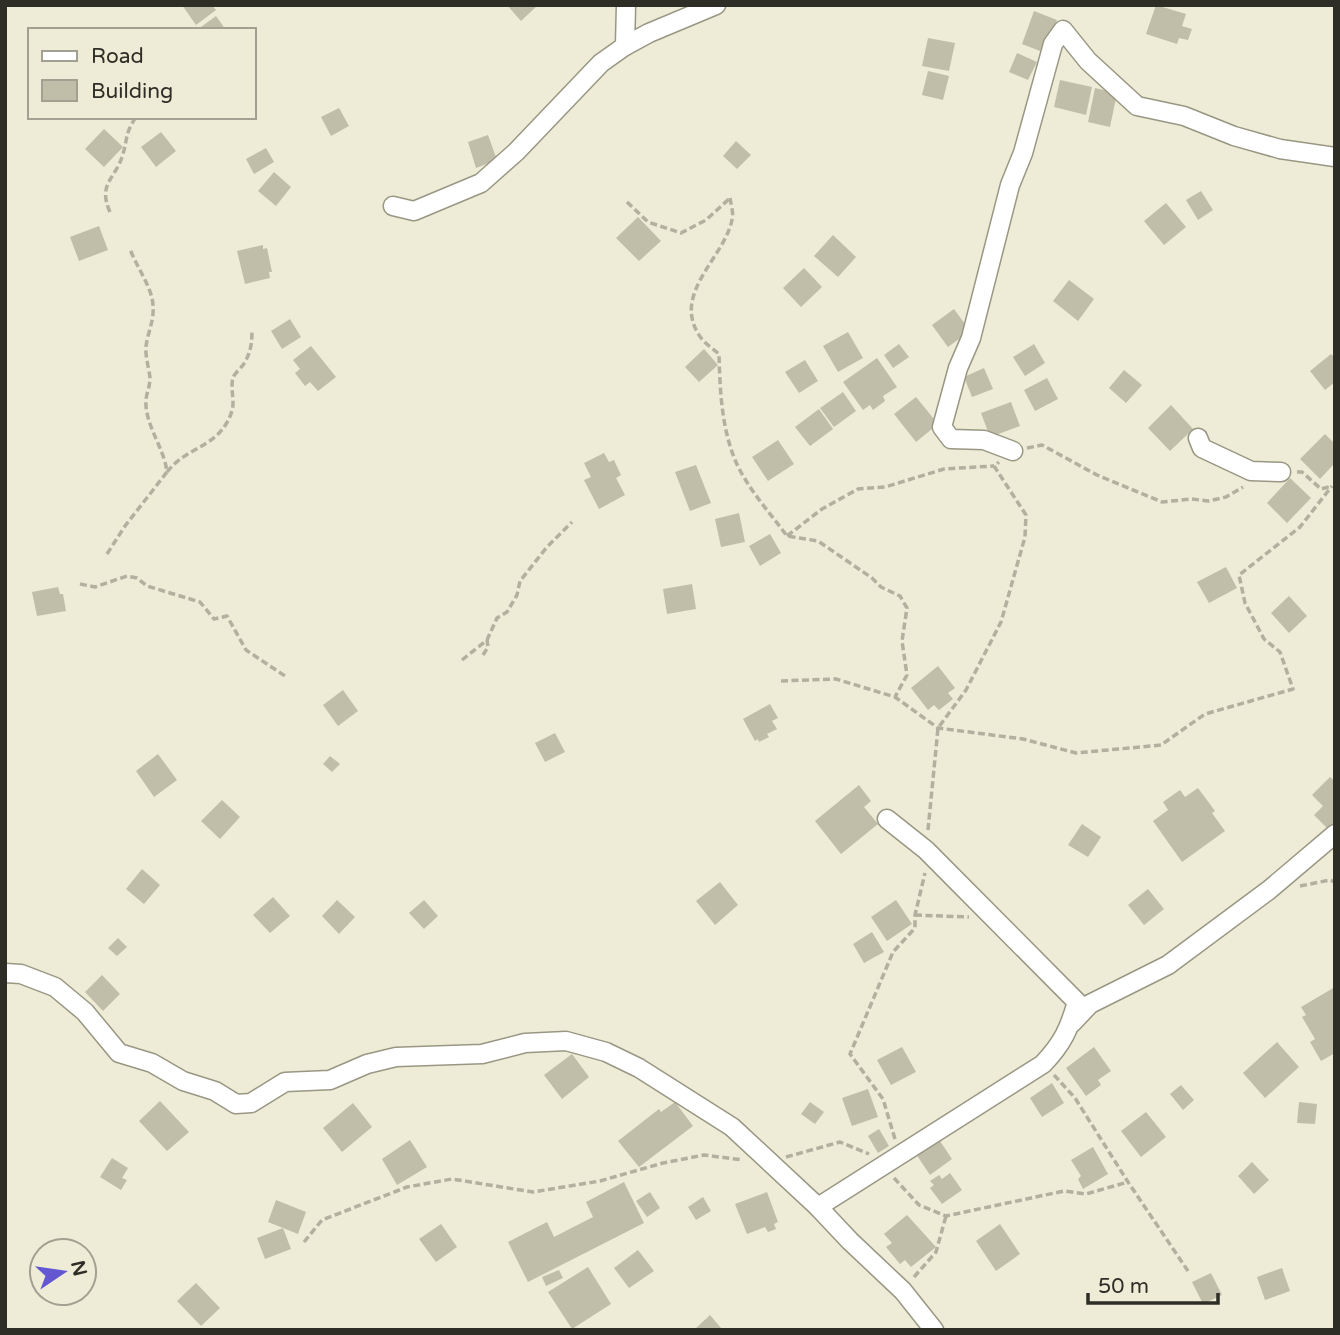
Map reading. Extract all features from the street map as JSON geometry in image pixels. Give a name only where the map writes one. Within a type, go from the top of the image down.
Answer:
[{"type":"street","points":[[625,46],[626,5]]},
{"type":"street","points":[[393,206],[414,211],[481,183],[516,152],[601,63],[649,33],[716,5]]},
{"type":"street","points":[[1013,451],[984,440],[951,439],[942,427],[958,368],[971,338],[1010,185],[1023,153],[1053,44],[1063,30],[1088,61],[1137,106],[1184,117],[1234,136],[1280,149],[1335,157]]},
{"type":"street","points":[[1198,438],[1202,448],[1251,471],[1281,472]]},
{"type":"street","points":[[818,1206],[1043,1064],[1060,1045],[1070,1026],[1077,1002],[928,852],[887,819]]},
{"type":"street","points":[[1070,1026],[1090,1004],[1168,965],[1269,890],[1335,834]]},
{"type":"street","points":[[5,974],[20,974],[55,987],[85,1012],[120,1053],[152,1063],[183,1081],[215,1091],[236,1104],[251,1103],[285,1082],[330,1080],[367,1064],[396,1057],[482,1054],[525,1043],[566,1041],[606,1052],[639,1068],[732,1128],[818,1206],[850,1241],[904,1291],[934,1330]]},
{"type":"path","points":[[110,212],[104,199],[106,185],[123,156],[125,133],[135,119]]},
{"type":"path","points":[[627,202],[648,222],[681,233],[706,220],[730,198],[733,219],[721,246],[705,270],[692,302],[695,326],[700,337],[719,354],[720,388],[727,436],[743,477],[787,536],[818,541],[881,587],[900,596],[907,608],[902,641],[907,676],[895,697]]},
{"type":"path","points":[[130,249],[139,272],[149,286],[153,301],[154,322],[146,347],[150,376],[146,400],[167,472]]},
{"type":"path","points":[[107,554],[173,464],[216,438],[227,425],[233,406],[233,378],[252,348],[252,329]]},
{"type":"path","points":[[787,536],[822,509],[858,489],[886,487],[944,469],[994,466],[1013,451],[1042,445],[1097,475],[1162,502],[1192,499],[1208,501],[1226,497],[1244,486]]},
{"type":"path","points":[[994,466],[1026,515],[1025,537],[1001,622],[966,690],[938,728],[928,852],[915,915],[915,928],[893,952],[850,1054],[883,1099],[899,1187],[919,1205],[946,1216],[1064,1191],[1086,1194],[1128,1182]]},
{"type":"path","points":[[1281,472],[1302,472],[1321,489],[1334,486]]},
{"type":"path","points":[[781,681],[836,679],[895,697],[938,728],[1023,739],[1076,753],[1161,745],[1205,714],[1293,689],[1280,652],[1264,639],[1245,603],[1239,575],[1300,527],[1334,486]]},
{"type":"path","points":[[462,660],[487,640],[497,618],[507,612],[517,595],[520,582],[547,547],[572,522]]},
{"type":"path","points":[[80,584],[95,587],[127,576],[137,578],[148,586],[200,602],[214,619],[228,616],[246,650],[285,676]]},
{"type":"path","points":[[483,655],[488,647],[487,640]]},
{"type":"path","points":[[915,915],[992,917]]},
{"type":"path","points":[[1043,1064],[1075,1098],[1188,1271]]},
{"type":"path","points":[[304,1242],[322,1220],[407,1187],[452,1178],[533,1192],[600,1181],[663,1163],[704,1155],[772,1163],[840,1142],[878,1158],[892,1160]]},
{"type":"path","points":[[904,1291],[936,1252],[946,1216]]},
{"type":"building","points":[[182,5],[212,5],[216,10],[196,25]]},
{"type":"building","points":[[507,5],[538,5],[521,21]]},
{"type":"building","points":[[1156,5],[1186,14],[1182,26],[1192,29],[1188,40],[1179,38],[1177,44],[1146,34]]},
{"type":"building","points":[[1034,11],[1057,20],[1045,53],[1022,44]]},
{"type":"building","points":[[216,16],[225,28],[200,28]]},
{"type":"building","points":[[928,38],[955,43],[949,71],[922,66]]},
{"type":"building","points":[[1017,53],[1037,62],[1028,80],[1009,72]]},
{"type":"building","points":[[928,71],[949,76],[943,100],[922,95]]},
{"type":"building","points":[[1060,80],[1092,87],[1086,115],[1054,107]]},
{"type":"building","points":[[1095,88],[1117,93],[1110,127],[1088,122]]},
{"type":"building","points":[[339,108],[349,126],[331,136],[321,117]]},
{"type":"building","points":[[104,129],[123,147],[104,167],[85,149]]},
{"type":"building","points":[[161,132],[176,151],[156,167],[141,147]]},
{"type":"building","points":[[488,135],[497,160],[476,168],[468,142]]},
{"type":"building","points":[[736,141],[751,155],[737,169],[723,156]]},
{"type":"building","points":[[266,148],[274,162],[254,174],[246,159]]},
{"type":"building","points":[[274,172],[291,187],[276,206],[258,191]]},
{"type":"building","points":[[1201,191],[1213,210],[1198,220],[1186,200]]},
{"type":"building","points":[[1166,203],[1186,227],[1164,245],[1144,221]]},
{"type":"building","points":[[638,217],[661,241],[639,261],[616,238]]},
{"type":"building","points":[[99,226],[108,250],[79,261],[70,237]]},
{"type":"building","points":[[833,235],[856,257],[838,277],[814,256]]},
{"type":"building","points":[[263,245],[263,249],[267,248],[272,272],[269,272],[270,278],[245,284],[237,251]]},
{"type":"building","points":[[804,268],[822,287],[801,307],[783,288]]},
{"type":"building","points":[[1069,280],[1094,299],[1078,321],[1053,301]]},
{"type":"building","points":[[954,309],[970,331],[948,347],[932,325]]},
{"type":"building","points":[[290,319],[301,337],[282,349],[271,331]]},
{"type":"building","points":[[848,332],[863,358],[838,372],[823,346]]},
{"type":"building","points":[[899,344],[909,357],[893,368],[884,355]]},
{"type":"building","points":[[1034,344],[1045,363],[1025,376],[1013,357]]},
{"type":"building","points":[[311,346],[336,377],[318,391],[310,382],[305,386],[295,373],[300,369],[293,360]]},
{"type":"building","points":[[704,349],[718,365],[699,382],[685,367]]},
{"type":"building","points":[[1331,354],[1335,358],[1335,382],[1325,390],[1310,371]]},
{"type":"building","points":[[877,358],[897,387],[883,396],[885,401],[873,410],[870,405],[863,410],[843,382]]},
{"type":"building","points":[[805,360],[818,381],[799,393],[785,372]]},
{"type":"building","points":[[984,368],[993,389],[972,397],[964,377]]},
{"type":"building","points":[[1124,370],[1142,385],[1126,403],[1109,388]]},
{"type":"building","points":[[1047,378],[1058,399],[1035,411],[1024,390]]},
{"type":"building","points":[[843,392],[856,411],[834,427],[820,408]]},
{"type":"building","points":[[916,397],[938,424],[916,442],[894,414]]},
{"type":"building","points":[[1011,402],[1020,426],[990,437],[981,413]]},
{"type":"building","points":[[1171,405],[1193,429],[1170,451],[1148,428]]},
{"type":"building","points":[[819,409],[833,429],[810,446],[795,427]]},
{"type":"building","points":[[1325,434],[1335,444],[1335,467],[1333,465],[1320,479],[1300,459]]},
{"type":"building","points":[[778,440],[794,464],[768,481],[752,457]]},
{"type":"building","points":[[604,453],[609,462],[614,460],[621,475],[616,478],[625,495],[599,509],[584,480],[591,477],[584,463]]},
{"type":"building","points":[[696,465],[711,503],[690,511],[675,472]]},
{"type":"building","points":[[1290,478],[1311,498],[1287,523],[1267,503]]},
{"type":"building","points":[[739,513],[745,542],[721,547],[715,519]]},
{"type":"building","points":[[770,534],[781,553],[760,566],[749,546]]},
{"type":"building","points":[[1226,567],[1237,588],[1209,603],[1197,582]]},
{"type":"building","points":[[692,584],[696,609],[667,614],[663,589]]},
{"type":"building","points":[[58,587],[60,594],[63,594],[66,611],[37,616],[32,592]]},
{"type":"building","points":[[1289,596],[1307,616],[1289,633],[1271,613]]},
{"type":"building","points":[[938,666],[955,688],[948,693],[953,699],[939,710],[934,705],[928,710],[911,688]]},
{"type":"building","points":[[343,690],[358,711],[338,726],[323,705]]},
{"type":"building","points":[[770,704],[778,718],[772,721],[777,729],[767,734],[769,737],[755,741],[743,719]]},
{"type":"building","points":[[555,733],[565,752],[545,762],[535,743]]},
{"type":"building","points":[[158,754],[177,780],[154,797],[136,771]]},
{"type":"building","points":[[330,756],[340,764],[332,772],[323,764]]},
{"type":"building","points":[[1330,777],[1335,781],[1335,828],[1331,832],[1314,815],[1323,806],[1312,795]]},
{"type":"building","points":[[859,785],[871,801],[864,807],[878,824],[841,854],[815,821]]},
{"type":"building","points":[[1198,788],[1215,811],[1212,813],[1225,831],[1182,862],[1153,821],[1168,810],[1163,802],[1180,790],[1185,797]]},
{"type":"building","points":[[222,800],[240,817],[220,839],[201,821]]},
{"type":"building","points":[[1082,824],[1101,837],[1088,857],[1068,845]]},
{"type":"building","points":[[142,869],[160,885],[144,904],[126,889]]},
{"type":"building","points":[[720,882],[738,905],[715,925],[696,901]]},
{"type":"building","points":[[1148,889],[1164,909],[1144,925],[1128,905]]},
{"type":"building","points":[[273,897],[290,916],[270,933],[253,915]]},
{"type":"building","points":[[337,900],[355,917],[339,934],[322,916]]},
{"type":"building","points":[[424,900],[438,916],[424,929],[409,913]]},
{"type":"building","points":[[896,900],[912,924],[887,941],[871,917]]},
{"type":"building","points":[[872,932],[884,952],[864,963],[853,944]]},
{"type":"building","points":[[118,938],[127,947],[117,956],[108,948]]},
{"type":"building","points":[[102,975],[120,994],[103,1011],[85,992]]},
{"type":"building","points":[[1335,987],[1335,1053],[1321,1061],[1310,1042],[1315,1039],[1302,1017],[1306,1015],[1301,1007]]},
{"type":"building","points":[[1277,1042],[1299,1067],[1265,1098],[1243,1073]]},
{"type":"building","points":[[902,1047],[916,1072],[891,1085],[877,1060]]},
{"type":"building","points":[[1094,1047],[1111,1071],[1098,1080],[1101,1085],[1086,1096],[1066,1068]]},
{"type":"building","points":[[572,1054],[589,1077],[562,1099],[544,1075]]},
{"type":"building","points":[[1052,1083],[1064,1103],[1042,1117],[1030,1098]]},
{"type":"building","points":[[1181,1085],[1194,1100],[1183,1110],[1170,1094]]},
{"type":"building","points":[[868,1089],[878,1117],[852,1126],[842,1098]]},
{"type":"building","points":[[160,1101],[189,1132],[167,1151],[139,1121]]},
{"type":"building","points":[[675,1102],[693,1126],[639,1167],[618,1141],[659,1109],[661,1112]]},
{"type":"building","points":[[810,1102],[824,1112],[815,1124],[801,1114]]},
{"type":"building","points":[[1299,1102],[1317,1104],[1315,1124],[1297,1123]]},
{"type":"building","points":[[353,1103],[372,1127],[342,1152],[323,1128]]},
{"type":"building","points":[[1146,1112],[1166,1137],[1141,1157],[1121,1131]]},
{"type":"building","points":[[879,1129],[889,1146],[878,1153],[868,1136]]},
{"type":"building","points":[[938,1138],[952,1159],[930,1175],[916,1154]]},
{"type":"building","points":[[410,1140],[427,1167],[397,1185],[382,1159]]},
{"type":"building","points":[[1093,1147],[1108,1174],[1083,1189],[1078,1179],[1081,1176],[1071,1160]]},
{"type":"building","points":[[112,1158],[128,1168],[122,1178],[127,1180],[121,1190],[100,1177]]},
{"type":"building","points":[[1252,1162],[1269,1180],[1254,1194],[1238,1176]]},
{"type":"building","points":[[950,1173],[962,1190],[942,1204],[930,1188],[934,1185],[930,1181],[939,1175],[942,1179]]},
{"type":"building","points":[[624,1182],[644,1223],[528,1282],[508,1242],[547,1222],[554,1237],[593,1217],[586,1202]]},
{"type":"building","points":[[650,1192],[660,1208],[647,1217],[636,1201]]},
{"type":"building","points":[[767,1192],[778,1222],[774,1224],[776,1229],[768,1232],[765,1227],[747,1234],[735,1204]]},
{"type":"building","points":[[703,1197],[711,1211],[696,1220],[688,1207]]},
{"type":"building","points":[[276,1200],[306,1212],[298,1234],[268,1222]]},
{"type":"building","points":[[907,1215],[936,1247],[911,1267],[905,1260],[900,1264],[886,1247],[892,1243],[884,1234]]},
{"type":"building","points":[[441,1224],[457,1247],[436,1262],[419,1239]]},
{"type":"building","points":[[1000,1224],[1020,1254],[996,1271],[976,1241]]},
{"type":"building","points":[[283,1228],[291,1249],[265,1259],[257,1238]]},
{"type":"building","points":[[638,1250],[654,1271],[629,1288],[614,1268]]},
{"type":"building","points":[[588,1267],[611,1304],[572,1329],[548,1292]]},
{"type":"building","points":[[1282,1268],[1290,1291],[1265,1300],[1257,1277]]},
{"type":"building","points":[[559,1270],[563,1278],[546,1286],[542,1277]]},
{"type":"building","points":[[1211,1273],[1222,1295],[1203,1304],[1192,1282]]},
{"type":"building","points":[[196,1283],[220,1308],[201,1326],[177,1301]]},
{"type":"building","points":[[710,1315],[721,1328],[719,1330],[694,1330]]}]
